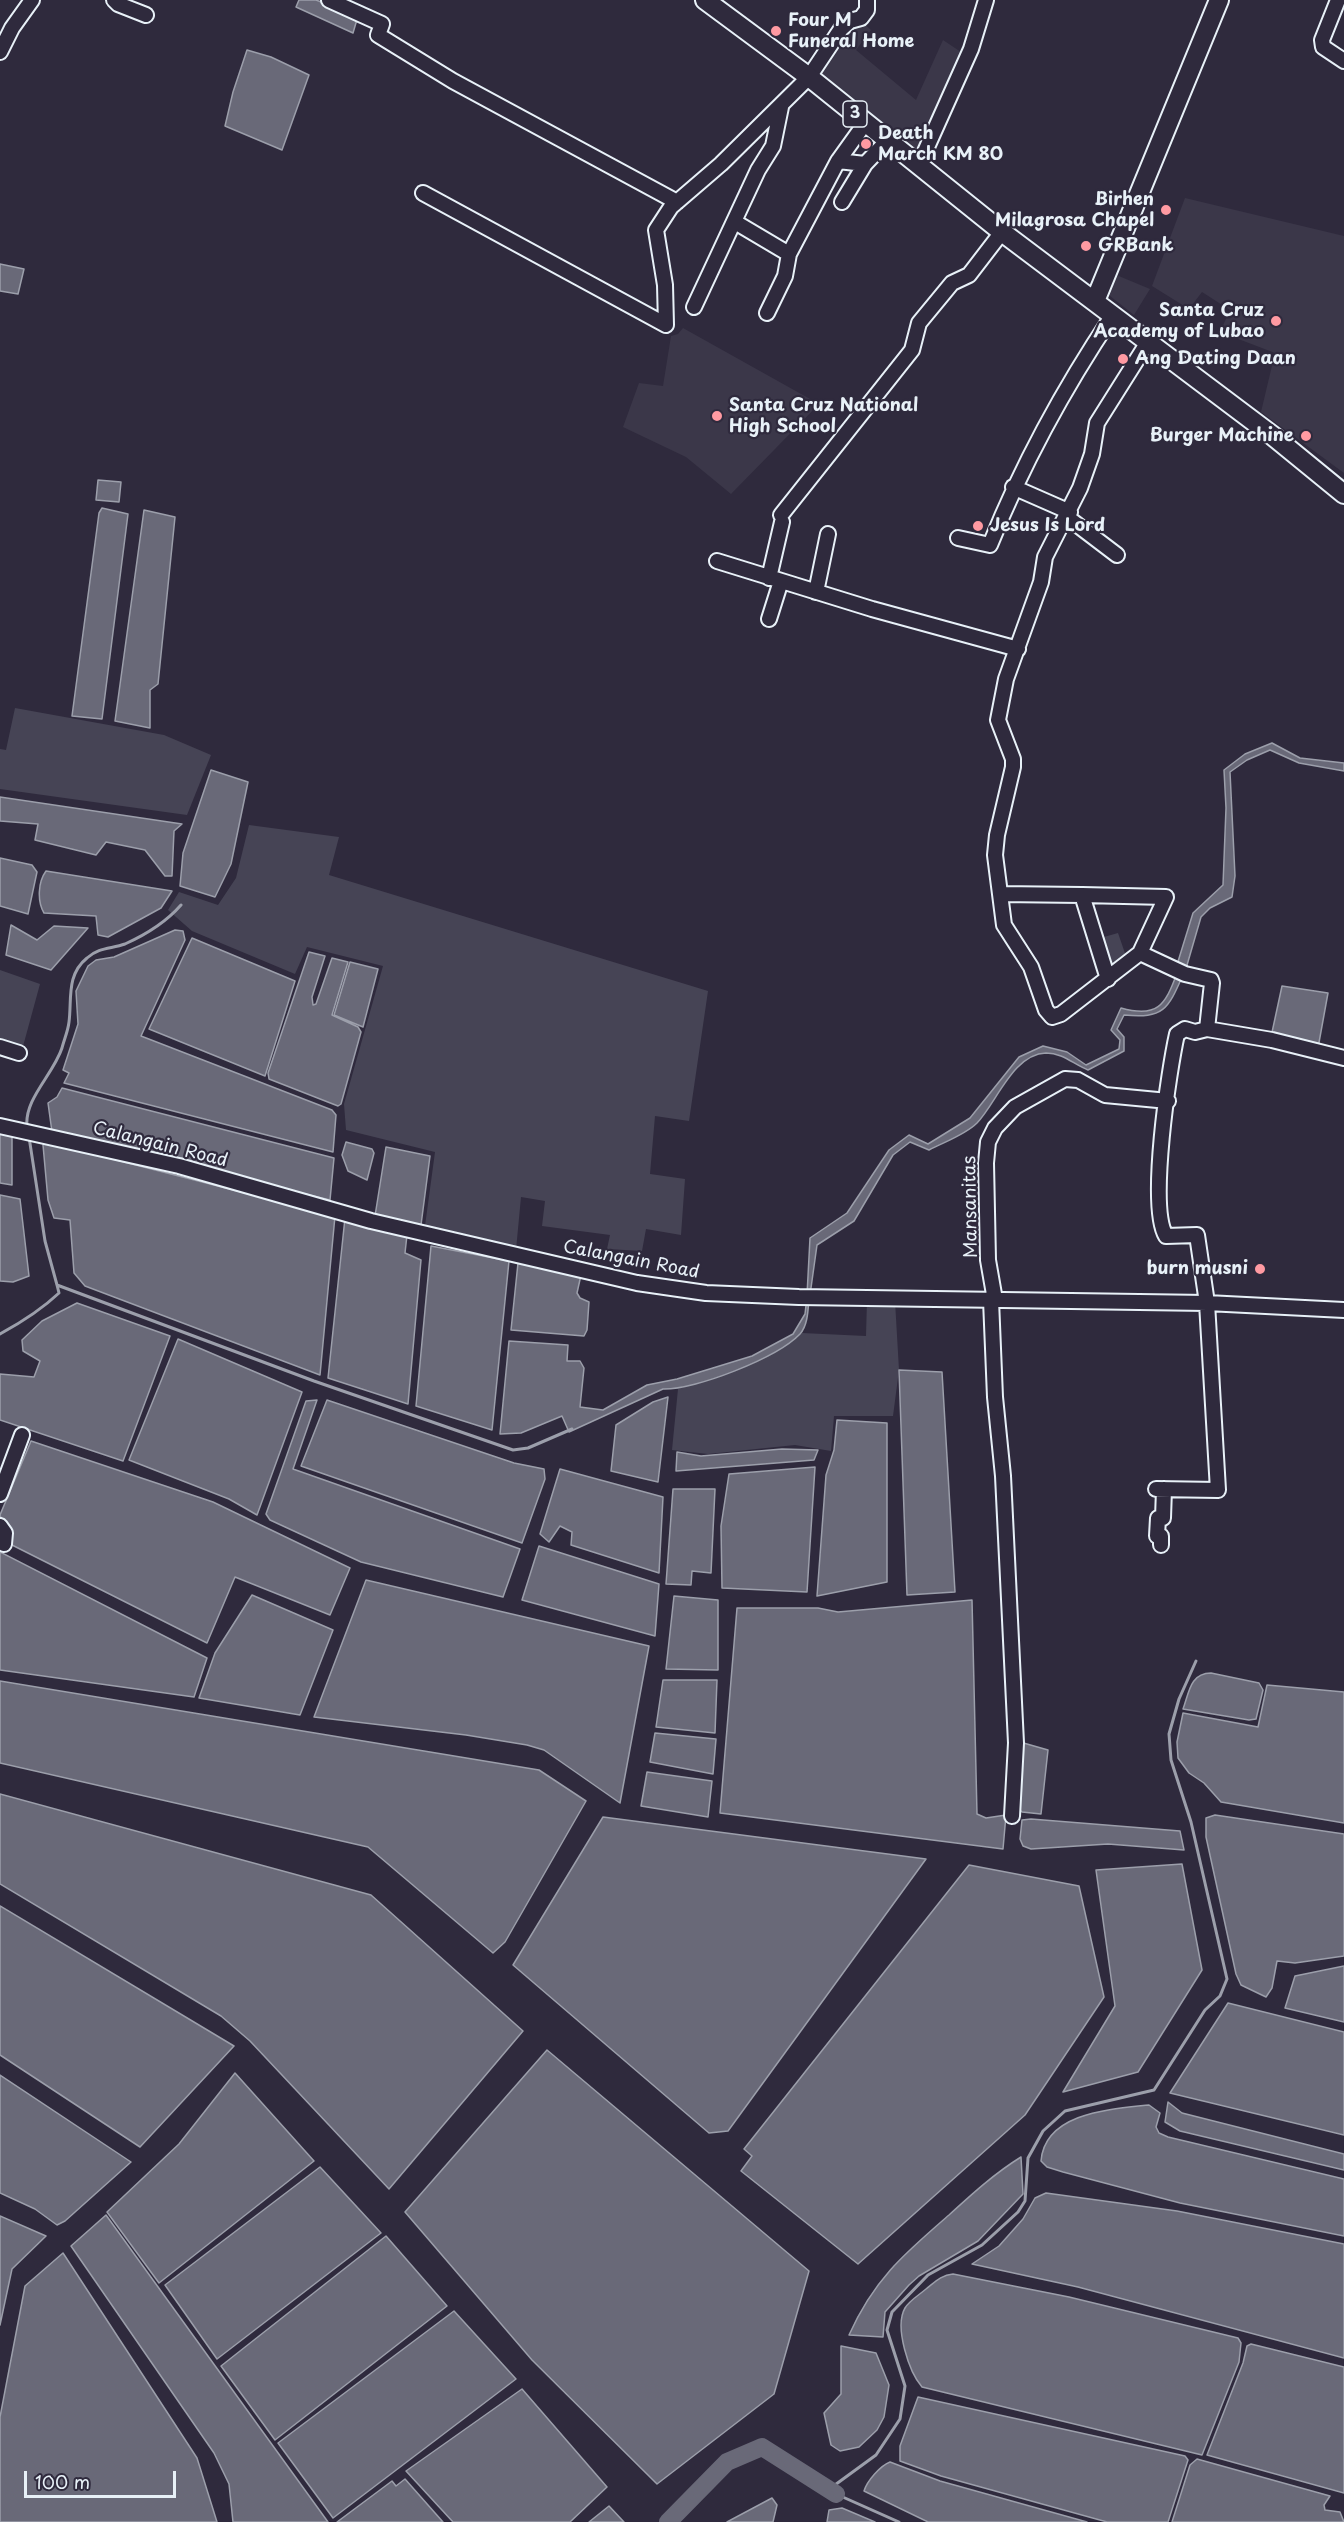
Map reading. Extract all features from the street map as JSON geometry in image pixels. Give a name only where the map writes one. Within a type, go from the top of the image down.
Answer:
[{"type":"main road","name":"3","points":[[705,0],[809,77],[1002,232],[1344,494]]},
{"type":"main road","points":[[1095,301],[1219,0]]},
{"type":"street","points":[[0,51],[12,28],[32,0]]},
{"type":"street","points":[[114,0],[118,4],[146,15]]},
{"type":"street","points":[[329,0],[382,24],[378,35],[453,81],[677,202]]},
{"type":"street","points":[[423,193],[666,325],[665,285],[656,230],[677,202],[781,107],[809,77],[841,29],[850,21],[861,18],[867,10],[867,0]]},
{"type":"street","points":[[919,165],[971,49],[987,0]]},
{"type":"street","points":[[1338,0],[1322,40],[1323,47],[1344,61]]},
{"type":"street","points":[[694,307],[758,170],[773,146],[781,107]]},
{"type":"street","points":[[767,313],[785,276],[789,254],[838,161],[866,122]]},
{"type":"street","points":[[842,202],[865,164],[888,140]]},
{"type":"street","points":[[838,161],[865,164]]},
{"type":"street","points":[[735,222],[789,254]]},
{"type":"street","points":[[769,619],[782,519],[912,350],[919,324],[952,283],[969,274],[1002,232]]},
{"type":"street","points":[[958,538],[990,545],[1014,487],[1068,384],[1113,315]]},
{"type":"street","points":[[1000,894],[1166,897],[1140,953],[1061,1014],[1052,1017],[1046,1010],[1031,967],[1004,925],[1000,894],[995,855],[1013,759],[1004,739],[998,710],[1006,679],[1041,582],[1045,557],[1069,514],[1092,454],[1098,423],[1148,342]]},
{"type":"street","points":[[1014,487],[1069,514],[1117,555]]},
{"type":"street","points":[[816,592],[828,534]]},
{"type":"street","points":[[717,561],[816,592],[1018,649]]},
{"type":"street","points":[[1082,896],[1108,979]]},
{"type":"street","points":[[1140,953],[1179,972],[1211,980],[1207,1029]]},
{"type":"street","points":[[1161,1545],[1161,1536],[1158,1536],[1158,1518],[1163,1518],[1160,1489],[1218,1490],[1207,1303],[1197,1235],[1166,1236],[1162,1229],[1160,1156],[1177,1034],[1185,1029],[1195,1032],[1207,1029],[1272,1040],[1344,1058]]},
{"type":"street","points":[[0,1047],[19,1053]]},
{"type":"street","name":"Mansanitas","points":[[993,1300],[988,1260],[986,1162],[988,1142],[995,1128],[1015,1107],[1065,1079],[1078,1080],[1104,1095],[1168,1101]]},
{"type":"street","name":"Calangain Road","points":[[0,1125],[21,1132],[179,1166],[371,1221],[637,1283],[706,1293],[805,1297],[1207,1303],[1344,1310]]},
{"type":"street","points":[[993,1300],[995,1397],[1003,1476],[1016,1743],[1012,1816]]},
{"type":"street","points":[[0,1494],[22,1435]]},
{"type":"street","points":[[0,1526],[5,1533],[4,1544],[0,1542]]},
{"type":"shaded area","points":[[861,21],[871,30],[856,50],[916,100],[943,40],[964,54],[921,155],[816,72],[842,30]]},
{"type":"shaded area","name":"Santa Cruz Academy of Lubao","points":[[1185,198],[1344,236],[1344,473],[1261,412],[1275,353],[1220,332],[1230,310],[1202,292],[1189,309],[1152,286]]},
{"type":"shaded area","points":[[1114,274],[1150,289],[1134,315],[1110,296],[1107,290]]},
{"type":"shaded area","name":"Santa Cruz National High School","points":[[683,328],[819,404],[731,494],[686,457],[623,427],[639,383],[663,386],[671,336],[678,334]]},
{"type":"shaded area","points":[[15,708],[164,735],[211,755],[187,815],[0,789],[0,749],[6,750]]},
{"type":"shaded area","points":[[249,825],[339,837],[329,875],[708,991],[689,1121],[655,1116],[650,1174],[685,1179],[681,1235],[646,1229],[642,1251],[607,1249],[610,1235],[542,1226],[545,1201],[521,1197],[516,1250],[425,1226],[435,1152],[346,1130],[344,1104],[383,966],[307,947],[295,974],[192,931],[168,910],[179,892],[218,905],[236,878]]},
{"type":"shaded area","points":[[1118,933],[1128,962],[1109,976],[1097,939]]},
{"type":"shaded area","points":[[0,970],[40,984],[22,1050],[0,1044]]},
{"type":"shaded area","points":[[867,1300],[895,1301],[899,1370],[893,1416],[834,1416],[831,1451],[795,1445],[708,1454],[672,1450],[678,1389],[754,1363],[802,1333],[866,1336]]},
{"type":"water","points":[[299,0],[316,0],[358,16],[353,33],[296,7]]},
{"type":"water","points":[[247,50],[271,57],[309,75],[282,150],[225,126]]},
{"type":"water","points":[[0,264],[24,269],[18,294],[0,291]]},
{"type":"water","points":[[98,480],[121,482],[119,502],[96,500]]},
{"type":"water","points":[[102,508],[128,514],[102,719],[72,716],[99,513]]},
{"type":"water","points":[[144,510],[175,517],[158,684],[150,690],[150,728],[115,721]]},
{"type":"water","points":[[1272,743],[1300,758],[1344,763],[1344,771],[1299,763],[1270,750],[1247,760],[1230,772],[1235,876],[1232,897],[1210,908],[1201,917],[1185,972],[1176,968],[1193,913],[1223,885],[1226,808],[1224,770],[1245,754]]},
{"type":"water","points":[[211,770],[248,782],[231,864],[215,897],[180,886],[183,853]]},
{"type":"water","points":[[0,797],[182,824],[174,831],[172,876],[165,876],[145,850],[106,842],[96,855],[35,840],[38,824],[0,821]]},
{"type":"water","points":[[0,858],[32,865],[37,872],[28,914],[0,906]]},
{"type":"water","points":[[46,871],[172,891],[161,908],[108,937],[98,935],[96,916],[44,913],[39,892]]},
{"type":"water","points":[[11,925],[37,940],[54,926],[88,928],[51,970],[6,955]]},
{"type":"water","points":[[175,930],[183,931],[185,940],[141,1036],[332,1110],[336,1115],[333,1152],[64,1083],[69,1073],[63,1070],[78,1024],[76,991],[88,966],[96,960],[114,957]]},
{"type":"water","points":[[192,938],[295,981],[265,1076],[149,1029]]},
{"type":"water","points":[[309,952],[325,956],[312,997],[313,1005],[316,1004],[332,958],[348,962],[332,1015],[358,1027],[361,1032],[341,1104],[338,1106],[269,1079],[268,1073]]},
{"type":"water","points":[[350,962],[378,969],[363,1027],[334,1015]]},
{"type":"water","points":[[1177,973],[1183,975],[1173,996],[1163,1009],[1148,1015],[1124,1015],[1117,1029],[1124,1037],[1124,1051],[1088,1070],[1052,1053],[1034,1055],[1015,1070],[972,1127],[929,1150],[910,1142],[893,1155],[854,1221],[817,1245],[810,1295],[807,1295],[810,1238],[847,1213],[889,1150],[909,1135],[928,1144],[970,1118],[1019,1057],[1043,1046],[1067,1052],[1086,1065],[1119,1049],[1120,1040],[1111,1030],[1121,1008],[1143,1011],[1158,1007],[1168,994]]},
{"type":"water","points":[[1282,986],[1328,993],[1318,1048],[1271,1037]]},
{"type":"water","points":[[62,1088],[334,1158],[330,1200],[52,1132],[48,1103],[57,1097]]},
{"type":"water","points":[[0,1132],[12,1135],[12,1185],[0,1183]]},
{"type":"water","points":[[46,1142],[335,1216],[320,1375],[85,1286],[74,1273],[70,1220],[54,1218],[48,1200],[43,1145]]},
{"type":"water","points":[[346,1142],[372,1149],[374,1153],[367,1180],[348,1171],[342,1155]]},
{"type":"water","points":[[386,1147],[430,1156],[421,1225],[375,1216]]},
{"type":"water","points":[[0,1195],[20,1199],[29,1276],[13,1282],[0,1281]]},
{"type":"water","points":[[345,1218],[407,1235],[405,1253],[421,1260],[408,1404],[328,1378]]},
{"type":"water","points":[[431,1246],[509,1261],[492,1430],[416,1406]]},
{"type":"water","points":[[518,1263],[581,1275],[577,1293],[580,1298],[589,1302],[587,1330],[584,1336],[511,1330]]},
{"type":"water","points":[[807,1297],[809,1298],[807,1317],[800,1334],[773,1353],[735,1371],[695,1384],[663,1389],[569,1432],[562,1416],[521,1433],[500,1434],[509,1341],[568,1345],[567,1361],[580,1361],[584,1368],[580,1407],[603,1410],[647,1385],[677,1379],[752,1356],[793,1334],[805,1314]]},
{"type":"water","points":[[77,1303],[170,1336],[123,1461],[0,1420],[0,1374],[34,1377],[40,1361],[23,1351],[22,1340],[42,1321]]},
{"type":"water","points":[[178,1339],[302,1392],[257,1515],[229,1499],[129,1460]]},
{"type":"water","points":[[899,1370],[942,1372],[955,1592],[907,1595]]},
{"type":"water","points":[[668,1397],[658,1482],[611,1471],[616,1425],[653,1402]]},
{"type":"water","points":[[317,1400],[293,1469],[520,1549],[503,1597],[361,1562],[270,1520],[266,1514],[306,1401]]},
{"type":"water","points":[[327,1400],[514,1463],[544,1469],[545,1479],[522,1543],[301,1466]]},
{"type":"water","points":[[837,1420],[887,1423],[887,1582],[817,1596],[826,1475],[834,1450]]},
{"type":"water","points":[[31,1441],[213,1502],[350,1568],[330,1615],[235,1577],[207,1643],[8,1543],[0,1515]]},
{"type":"water","points":[[782,1449],[818,1450],[814,1460],[676,1471],[677,1452],[701,1456]]},
{"type":"water","points":[[815,1467],[807,1592],[722,1588],[721,1526],[729,1474]]},
{"type":"water","points":[[560,1469],[663,1497],[659,1573],[571,1545],[572,1532],[560,1526],[549,1542],[540,1534]]},
{"type":"water","points":[[673,1489],[715,1489],[711,1573],[692,1571],[691,1585],[666,1584]]},
{"type":"water","points":[[539,1546],[659,1584],[655,1636],[522,1600]]},
{"type":"water","points":[[0,1552],[207,1658],[194,1697],[0,1670]]},
{"type":"water","points":[[366,1580],[649,1646],[620,1803],[544,1750],[527,1745],[466,1735],[314,1717]]},
{"type":"water","points":[[252,1595],[333,1630],[300,1715],[199,1698],[215,1653]]},
{"type":"water","points":[[674,1596],[718,1600],[718,1670],[666,1669]]},
{"type":"water","points":[[972,1600],[977,1814],[986,1818],[1006,1815],[1003,1849],[720,1813],[737,1608],[818,1608],[838,1612]]},
{"type":"water","points":[[1211,1673],[1259,1683],[1263,1690],[1256,1719],[1249,1720],[1183,1709],[1194,1680]]},
{"type":"water","points":[[663,1680],[717,1680],[715,1733],[656,1727]]},
{"type":"water","points":[[0,1681],[539,1770],[586,1801],[505,1942],[493,1953],[368,1847],[0,1763]]},
{"type":"water","points":[[1267,1685],[1344,1692],[1344,1823],[1221,1802],[1204,1783],[1189,1773],[1178,1758],[1177,1742],[1183,1713],[1258,1727]]},
{"type":"water","points":[[655,1733],[716,1739],[713,1774],[650,1762]]},
{"type":"water","points":[[1020,1742],[1048,1750],[1041,1814],[1022,1812],[1018,1808]]},
{"type":"water","points":[[647,1772],[712,1781],[708,1817],[641,1806]]},
{"type":"water","points":[[0,1794],[371,1895],[523,2031],[389,2189],[250,2041],[221,2016],[0,1884]]},
{"type":"water","points":[[1215,1815],[1344,1834],[1344,1956],[1295,1963],[1277,1961],[1272,1988],[1266,1997],[1241,1985],[1236,1974],[1206,1837],[1206,1818]]},
{"type":"water","points":[[603,1817],[926,1859],[728,2131],[709,2133],[513,1965]]},
{"type":"water","points":[[1022,1820],[1180,1831],[1184,1850],[1108,1844],[1031,1849],[1023,1846],[1020,1839]]},
{"type":"water","points":[[1182,1864],[1202,1970],[1138,2072],[1063,2092],[1115,2006],[1096,1870]]},
{"type":"water","points":[[969,1865],[1079,1886],[1104,1997],[1025,2115],[858,2264],[741,2171],[752,2156],[744,2149]]},
{"type":"water","points":[[0,1906],[234,2046],[140,2147],[0,2055]]},
{"type":"water","points":[[1344,1966],[1344,2022],[1285,2008],[1295,1976]]},
{"type":"water","points":[[1228,2003],[1344,2032],[1344,2135],[1170,2093]]},
{"type":"water","points":[[547,2050],[809,2271],[774,2394],[657,2484],[532,2360],[405,2212]]},
{"type":"water","points":[[235,2073],[314,2161],[159,2283],[107,2212],[179,2144]]},
{"type":"water","points":[[0,2075],[131,2162],[65,2221],[57,2225],[35,2209],[0,2193]]},
{"type":"water","points":[[1168,2102],[1182,2113],[1344,2154],[1344,2170],[1180,2131],[1165,2122]]},
{"type":"water","points":[[1149,2105],[1160,2113],[1156,2127],[1159,2133],[1168,2137],[1344,2179],[1344,2236],[1180,2203],[1063,2172],[1047,2167],[1041,2161],[1045,2145],[1054,2132],[1067,2123],[1100,2112]]},
{"type":"water","points":[[1021,2157],[1023,2194],[978,2241],[919,2276],[909,2285],[885,2312],[883,2337],[849,2335],[869,2298],[904,2255],[984,2184]]},
{"type":"water","points":[[320,2167],[381,2233],[217,2359],[165,2285]]},
{"type":"water","points":[[1046,2193],[1177,2211],[1344,2244],[1344,2358],[1078,2287],[972,2264],[999,2246],[1023,2219],[1035,2198]]},
{"type":"water","points":[[106,2215],[328,2522],[233,2522],[229,2484],[214,2453],[71,2246]]},
{"type":"water","points":[[0,2216],[46,2236],[12,2269],[0,2325]]},
{"type":"water","points":[[386,2236],[447,2306],[275,2440],[221,2366]]},
{"type":"water","points":[[63,2253],[197,2458],[217,2522],[0,2522],[0,2417],[25,2286]]},
{"type":"water","points":[[953,2274],[1069,2297],[1238,2338],[1241,2343],[1239,2362],[1202,2455],[922,2387],[912,2371],[904,2349],[902,2316],[905,2308],[914,2298],[938,2279]]},
{"type":"water","points":[[454,2311],[516,2379],[333,2518],[278,2443]]},
{"type":"water","points":[[1251,2344],[1344,2367],[1344,2493],[1207,2455],[1243,2363],[1247,2346]]},
{"type":"water","points":[[841,2346],[876,2353],[889,2385],[884,2417],[877,2430],[859,2447],[840,2451],[831,2445],[824,2413],[841,2394]]},
{"type":"water","points":[[522,2389],[607,2487],[570,2522],[453,2522],[406,2471]]},
{"type":"water","points":[[918,2397],[1185,2456],[1188,2460],[1168,2522],[1107,2522],[941,2476],[900,2461],[900,2446]]},
{"type":"water","points":[[1197,2459],[1330,2496],[1324,2505],[1325,2510],[1340,2512],[1344,2522],[1172,2522],[1190,2465]]},
{"type":"water","points":[[890,2462],[940,2481],[1087,2522],[928,2522],[864,2491],[874,2474]]},
{"type":"water","points":[[405,2479],[443,2522],[337,2522],[392,2481],[396,2486]]},
{"type":"water","points":[[772,2498],[777,2505],[773,2522],[727,2522]]},
{"type":"water","points":[[609,2506],[624,2522],[589,2522]]},
{"type":"water","points":[[842,2508],[875,2522],[827,2522],[829,2510]]},
{"type":"waterway","points":[[27,1127],[27,1117],[34,1097],[62,1048],[68,1025],[71,988],[80,965],[96,952],[125,944],[148,932],[181,905]]},
{"type":"waterway","points":[[29,1137],[45,1241],[57,1285]]},
{"type":"waterway","points":[[0,1334],[31,1315],[59,1293],[57,1285],[314,1381],[513,1450],[528,1448],[572,1429]]},
{"type":"waterway","points":[[828,2490],[876,2455],[900,2419],[905,2386],[887,2330],[892,2312],[928,2275],[982,2245],[1018,2212],[1025,2201],[1028,2158],[1043,2131],[1065,2111],[1154,2090],[1205,2010],[1220,1996],[1227,1979],[1191,1822],[1171,1760],[1169,1734],[1179,1699],[1196,1661]]},
{"type":"waterway","points":[[668,2522],[727,2462],[762,2447],[836,2494]]},
{"type":"waterway","points":[[836,2494],[899,2522]]},
{"type":"place","name":"Four M Funeral Home","points":[[776,31]]},
{"type":"place","name":"Death March KM 80","points":[[866,144]]},
{"type":"place","name":"Birhen Milagrosa Chapel","points":[[1166,210]]},
{"type":"place","name":"GRBank","points":[[1086,246]]},
{"type":"place","name":"Santa Cruz Academy of Lubao","points":[[1276,321]]},
{"type":"place","name":"Ang Dating Daan","points":[[1123,359]]},
{"type":"place","name":"Santa Cruz National High School","points":[[717,416]]},
{"type":"place","name":"Burger Machine","points":[[1306,436]]},
{"type":"place","name":"Jesus Is Lord","points":[[978,526]]},
{"type":"place","name":"burn musni","points":[[1260,1269]]}]
